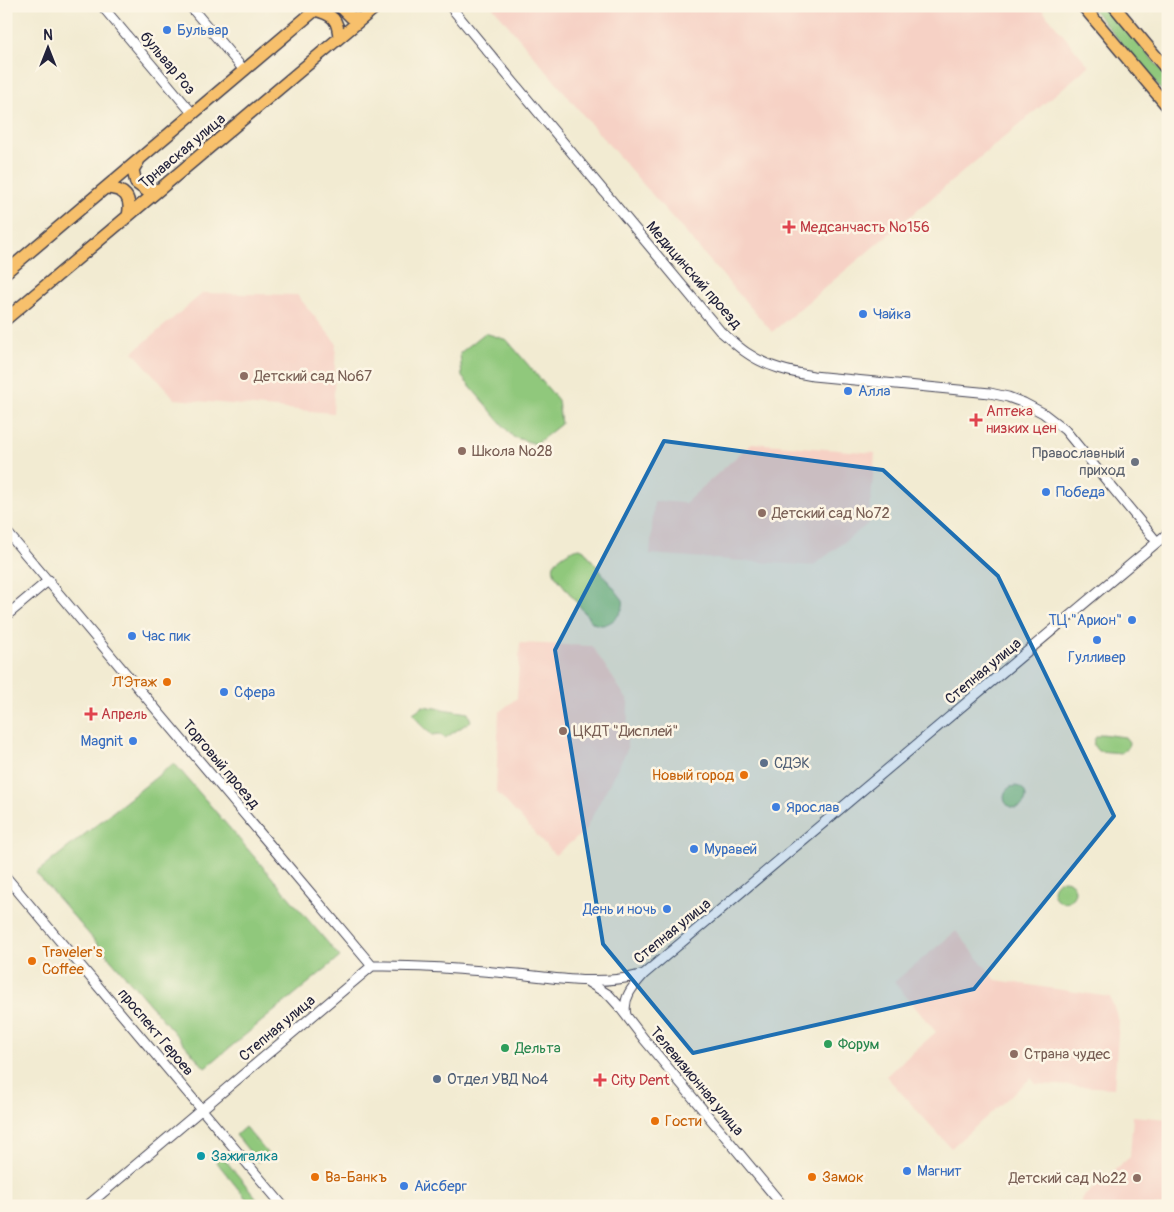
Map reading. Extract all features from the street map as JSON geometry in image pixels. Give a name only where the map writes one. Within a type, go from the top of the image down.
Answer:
[{"type":"main road","points":[[340,6],[351,17],[361,19]]},
{"type":"main road","name":"Трнавская улица","points":[[6,319],[377,6]]},
{"type":"main road","points":[[1083,6],[1168,107]]},
{"type":"main road","points":[[1114,6],[1168,70]]},
{"type":"main road","name":"Трнавская улица","points":[[6,272],[318,8]]},
{"type":"main road","points":[[318,8],[334,19],[338,27],[339,38]]},
{"type":"main road","points":[[140,159],[133,170],[136,183],[147,191],[160,189]]},
{"type":"main road","points":[[106,188],[117,188],[126,195],[130,205],[128,216]]},
{"type":"street","name":"бульвар Роз","points":[[102,6],[193,114]]},
{"type":"street","points":[[190,6],[244,70]]},
{"type":"street","name":"Медицинский проезд","points":[[450,6],[720,331],[748,354],[771,366],[813,376],[990,393],[1024,403],[1043,413],[1065,430],[1157,542]]},
{"type":"street","name":"Торговый проезд","points":[[6,531],[372,966]]},
{"type":"street","name":"Степная улица","points":[[86,1206],[372,966],[404,965],[585,981],[616,980],[644,974],[1168,533]]},
{"type":"street","points":[[6,616],[49,580]]},
{"type":"street","name":"проспект Героев","points":[[6,877],[283,1206]]},
{"type":"street","points":[[627,1018],[625,1004],[627,996],[633,985],[644,974]]},
{"type":"street","name":"Телевизионная улица","points":[[585,981],[608,995],[618,1005],[783,1206]]},
{"type":"highlighted area","points":[[664,441],[883,470],[998,576],[1114,816],[974,989],[693,1053],[603,944],[555,650]]},
{"type":"shaded area","name":"Медсанчасть №156","points":[[492,6],[1039,6],[1089,66],[772,332],[589,122]]},
{"type":"shaded area","name":"Детский сад №67","points":[[203,293],[297,295],[336,343],[333,413],[175,399],[133,352]]},
{"type":"shaded area","name":"Детский сад №72","points":[[752,443],[875,453],[869,523],[813,566],[650,554],[654,501],[685,503]]},
{"type":"shaded area","name":"ЦКДТ \"Дисплей\"","points":[[520,643],[592,646],[628,701],[627,750],[584,832],[555,855],[496,791],[499,712],[517,698]]},
{"type":"shaded area","name":"Страна чудес","points":[[956,931],[996,980],[1110,997],[1119,1021],[1114,1088],[1036,1084],[1031,1078],[951,1148],[886,1076],[936,1032],[894,982]]},
{"type":"shaded area","name":"Детский сад №22","points":[[1133,1116],[1168,1119],[1168,1206],[1081,1206],[1081,1199],[1130,1157]]},
{"type":"green space","points":[[1090,6],[1107,6],[1168,78],[1168,98]]},
{"type":"green space","points":[[485,333],[507,340],[558,400],[561,424],[536,444],[513,437],[462,377],[460,353]]},
{"type":"green space","points":[[580,548],[584,550],[623,600],[622,609],[617,617],[604,625],[592,622],[555,575],[554,566],[557,560],[570,551]]},
{"type":"green space","points":[[423,706],[468,713],[471,721],[445,738],[439,734],[432,735],[421,725],[413,713]]},
{"type":"green space","points":[[1102,734],[1125,737],[1129,742],[1128,748],[1121,753],[1098,751],[1094,746],[1094,741],[1096,737]]},
{"type":"green space","points":[[174,763],[340,957],[205,1068],[36,873]]},
{"type":"green space","points":[[1011,786],[1019,786],[1026,793],[1026,801],[1019,808],[1011,808],[1004,801],[1004,793]]},
{"type":"green space","points":[[1060,880],[1068,880],[1075,887],[1075,895],[1068,902],[1060,902],[1053,895],[1053,887]]},
{"type":"green space","points":[[245,1127],[268,1154],[258,1162],[236,1135]]},
{"type":"green space","points":[[221,1155],[260,1202],[256,1206],[252,1206],[215,1160]]},
{"type":"place","name":"Бульвар","points":[[167,30]]},
{"type":"place","name":"Медсанчасть №156","points":[[789,227]]},
{"type":"place","name":"Чайка","points":[[863,314]]},
{"type":"place","name":"Детский сад №67","points":[[244,376]]},
{"type":"place","name":"Алла","points":[[848,391]]},
{"type":"place","name":"Аптека низких цен","points":[[976,420]]},
{"type":"place","name":"Школа №28","points":[[462,451]]},
{"type":"place","name":"Православный приход","points":[[1135,462]]},
{"type":"place","name":"Победа","points":[[1046,492]]},
{"type":"place","name":"Детский сад №72","points":[[762,513]]},
{"type":"place","name":"ТЦ \"Арион\"","points":[[1132,620]]},
{"type":"place","name":"Час пик","points":[[132,636]]},
{"type":"place","name":"Гулливер","points":[[1097,640]]},
{"type":"place","name":"Л'Этаж","points":[[167,682]]},
{"type":"place","name":"Сфера","points":[[224,692]]},
{"type":"place","name":"Апрель","points":[[91,714]]},
{"type":"place","name":"ЦКДТ \"Дисплей\"","points":[[563,731]]},
{"type":"place","name":"Magnit","points":[[133,741]]},
{"type":"place","name":"СДЭК","points":[[764,763]]},
{"type":"place","name":"Новый город","points":[[744,775]]},
{"type":"place","name":"Ярослав","points":[[776,807]]},
{"type":"place","name":"Муравей","points":[[694,849]]},
{"type":"place","name":"День и ночь","points":[[667,909]]},
{"type":"place","name":"Traveler's Coffee","points":[[32,961]]},
{"type":"place","name":"Форум","points":[[828,1044]]},
{"type":"place","name":"Дельта","points":[[505,1048]]},
{"type":"place","name":"Страна чудес","points":[[1014,1054]]},
{"type":"place","name":"Отдел УВД №4","points":[[437,1079]]},
{"type":"place","name":"City Dent","points":[[600,1080]]},
{"type":"place","name":"Гости","points":[[655,1121]]},
{"type":"place","name":"Зажигалка","points":[[201,1156]]},
{"type":"place","name":"Магнит","points":[[907,1171]]},
{"type":"place","name":"Ва-Банкъ","points":[[315,1177]]},
{"type":"place","name":"Замок","points":[[812,1177]]},
{"type":"place","name":"Детский сад №22","points":[[1137,1178]]},
{"type":"place","name":"Айсберг","points":[[404,1186]]}]
